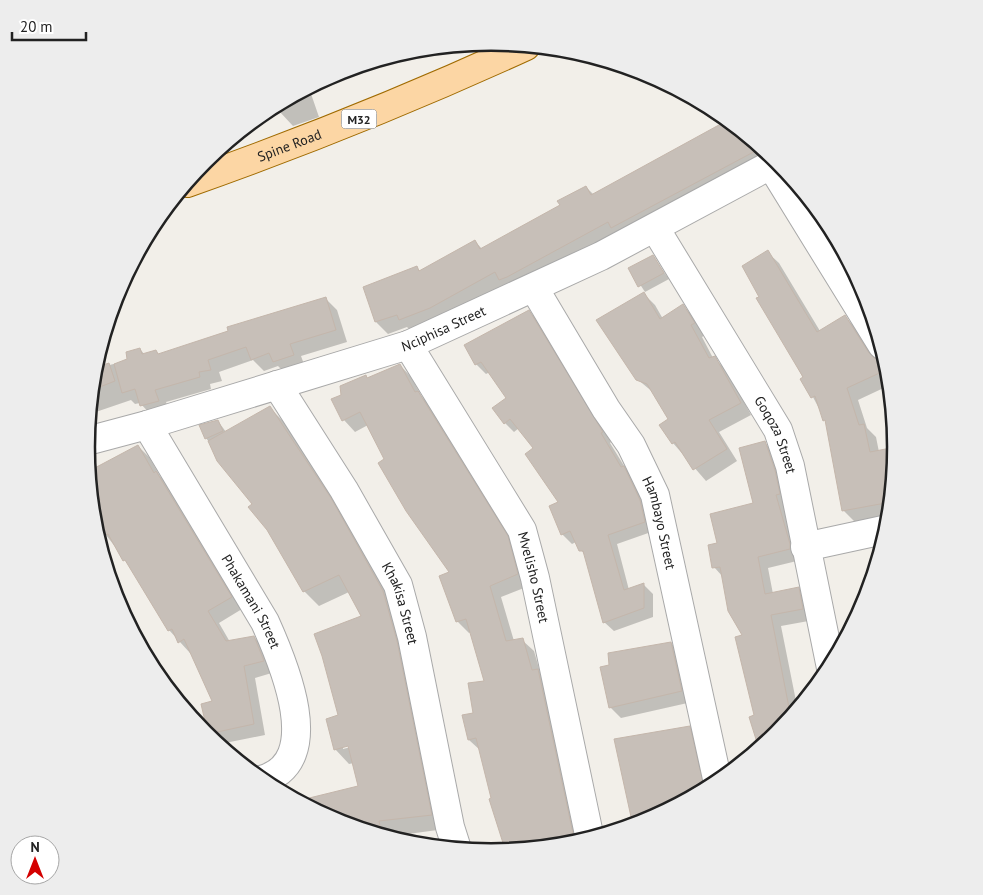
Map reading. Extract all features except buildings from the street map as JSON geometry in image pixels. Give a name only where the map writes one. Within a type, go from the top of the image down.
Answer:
[{"type":"main road","name":"Spine Road","points":[[201,178],[280,150],[407,100],[513,52]]},
{"type":"street","name":"Nciphisa Street","points":[[95,439],[147,425],[408,345],[534,288],[655,228],[770,165]]},
{"type":"street","points":[[785,182],[867,319]]},
{"type":"street","name":"Goqoza Street","points":[[655,228],[778,430],[790,466],[828,656]]},
{"type":"street","name":"Hambayo Street","points":[[534,288],[606,409],[631,445],[655,495],[716,774]]},
{"type":"street","name":"Mvelisho Street","points":[[408,345],[522,530],[535,578],[588,831]]},
{"type":"street","name":"Khakisa Street","points":[[277,385],[344,490],[398,585],[412,637],[454,842]]},
{"type":"street","name":"Phakamani Street","points":[[147,425],[265,622],[279,654],[296,719],[297,737],[294,753],[285,767],[271,777]]},
{"type":"street","points":[[805,547],[879,531]]}]
